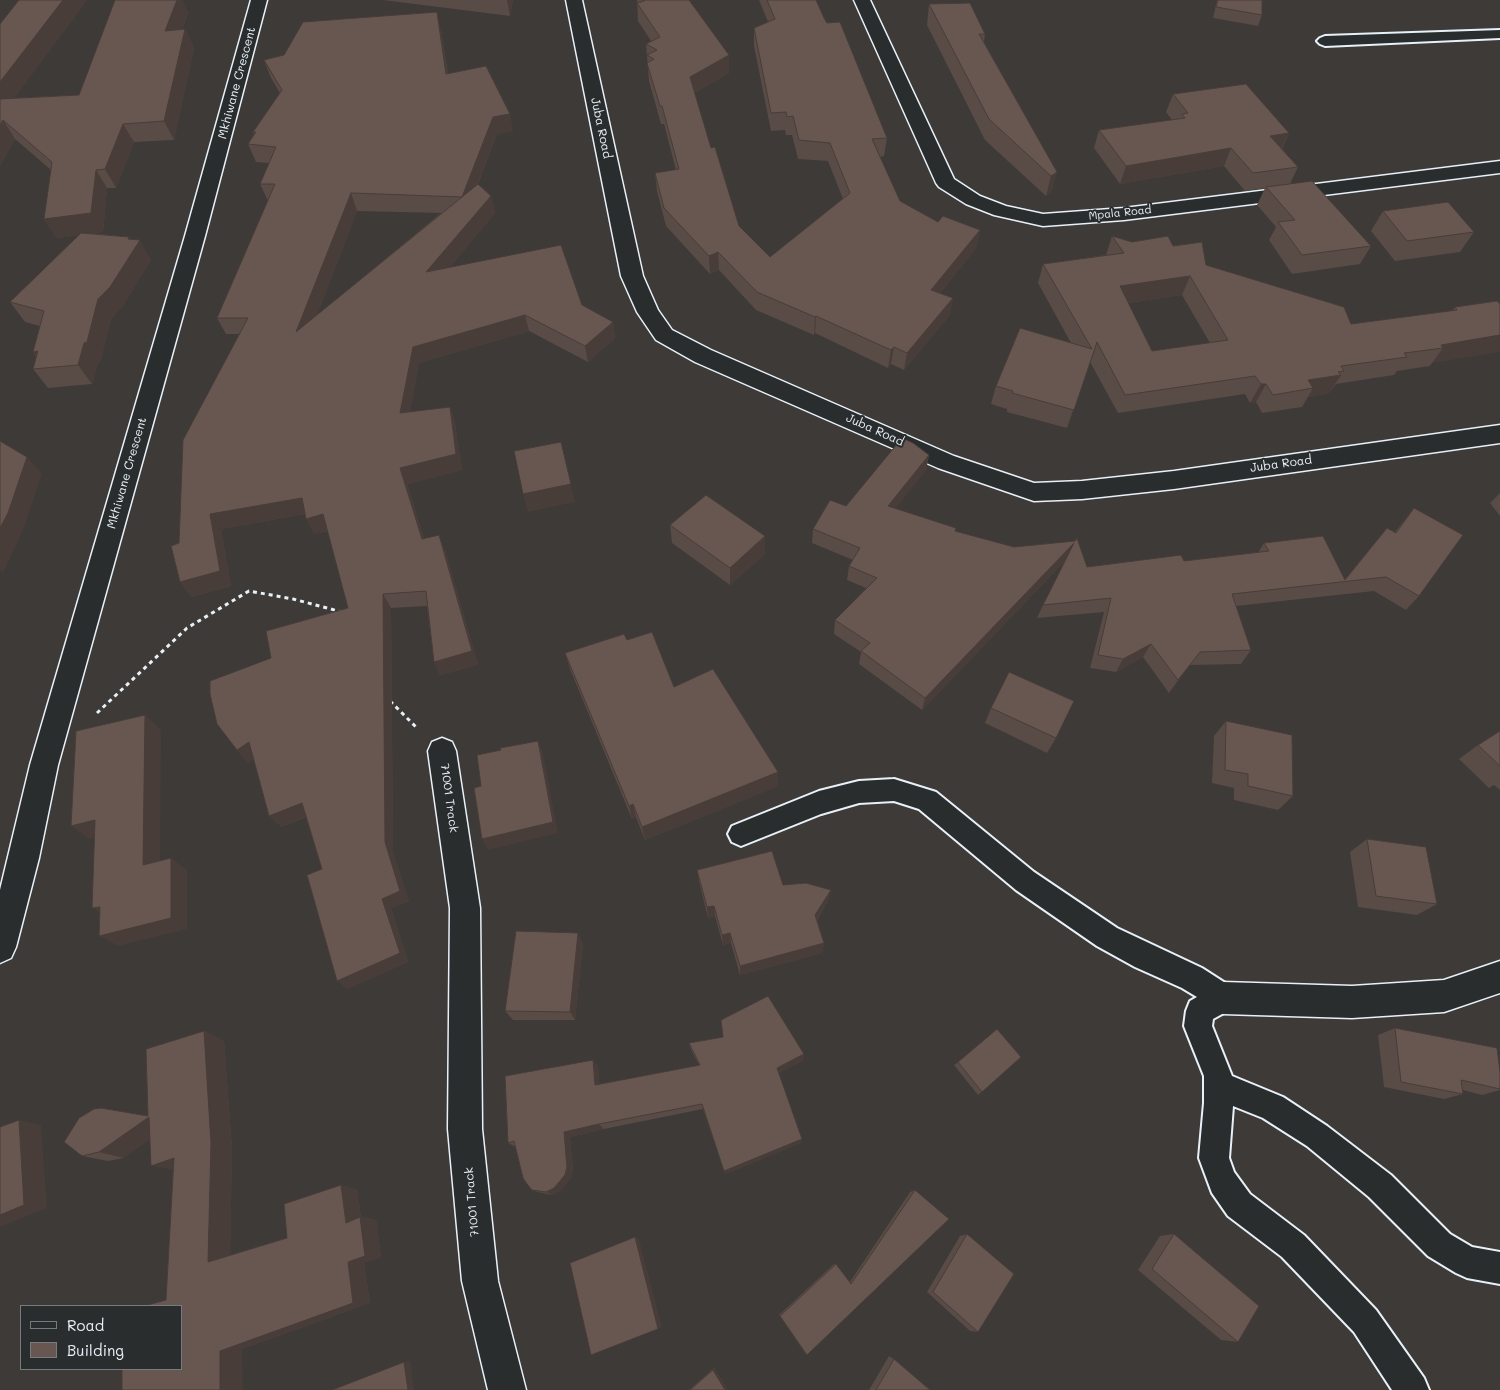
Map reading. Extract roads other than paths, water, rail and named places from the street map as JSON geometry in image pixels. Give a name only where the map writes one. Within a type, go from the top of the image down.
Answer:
[{"type":"street","name":"Mkhiwane Crescent","points":[[0,947],[24,858],[44,765],[195,236],[259,0]]},
{"type":"street","name":"Juba Road","points":[[574,0],[632,276],[648,312],[664,335],[703,356],[946,462],[1034,492],[1082,490],[1174,480],[1500,434]]},
{"type":"street","name":"Mpala Road","points":[[862,0],[946,183],[973,200],[1000,211],[1043,220],[1124,214],[1500,167]]},
{"type":"street","name":"71001 Track","points":[[442,751],[465,908],[466,1129],[479,1271],[507,1390]]},
{"type":"street","points":[[1223,998],[1352,1002],[1444,996],[1500,977]]},
{"type":"lane","points":[[1325,41],[1500,34]]},
{"type":"lane","points":[[741,834],[819,803],[859,792],[894,790],[927,800],[1025,881],[1107,937],[1145,957],[1192,978],[1223,998],[1200,1011],[1198,1026],[1218,1076],[1219,1103],[1214,1158],[1223,1182],[1239,1205],[1293,1246],[1364,1321],[1412,1390]]},
{"type":"lane","points":[[1218,1085],[1273,1107],[1317,1136],[1380,1186],[1439,1245],[1467,1262],[1500,1268]]}]
